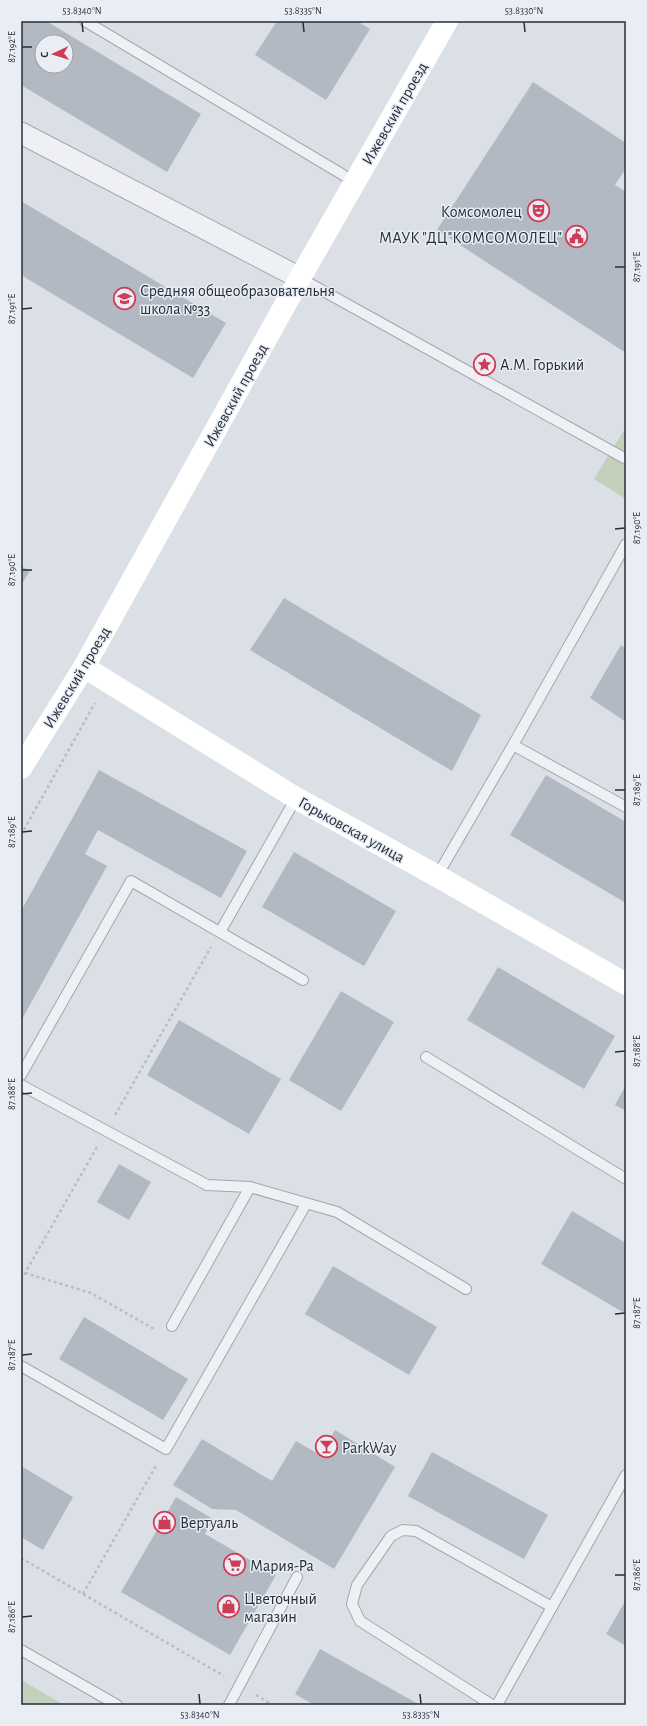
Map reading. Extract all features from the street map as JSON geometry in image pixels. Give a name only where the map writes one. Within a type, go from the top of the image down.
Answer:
[{"type":"street","name":"Ижевский проезд","points":[[25,754],[84,666],[355,182],[441,23]]},
{"type":"street","points":[[21,133],[300,278]]},
{"type":"street","name":"Горьковская улица","points":[[84,666],[296,798],[437,876],[626,984]]},
{"type":"lane","points":[[85,21],[355,182]]},
{"type":"lane","points":[[300,278],[626,459]]},
{"type":"lane","points":[[437,876],[513,745],[626,544]]},
{"type":"lane","points":[[513,745],[626,807]]},
{"type":"lane","points":[[220,932],[296,798]]},
{"type":"lane","points":[[21,1075],[131,881],[303,980]]},
{"type":"lane","points":[[426,1057],[626,1180]]},
{"type":"lane","points":[[21,1085],[207,1185],[250,1187],[337,1212],[466,1288]]},
{"type":"lane","points":[[172,1326],[250,1187]]},
{"type":"lane","points":[[21,1366],[166,1449],[306,1204]]},
{"type":"lane","points":[[497,1705],[626,1476]]},
{"type":"lane","points":[[492,1705],[360,1620],[352,1604],[357,1585],[391,1536],[403,1530],[416,1531],[552,1607]]},
{"type":"lane","points":[[230,1705],[297,1577]]},
{"type":"lane","points":[[21,1650],[117,1705]]},
{"type":"path","points":[[21,835],[108,681]]},
{"type":"path","points":[[21,1280],[220,932]]},
{"type":"path","points":[[25,1273],[90,1292],[165,1336],[172,1326]]},
{"type":"path","points":[[83,1594],[166,1449]]},
{"type":"path","points":[[21,1558],[272,1705]]},
{"type":"green space","points":[[626,427],[626,499],[594,479]]},
{"type":"green space","points":[[21,1680],[64,1705],[21,1705]]},
{"type":"building","points":[[21,21],[46,21],[68,34],[34,34],[34,74],[74,74],[74,38],[201,114],[167,172],[21,85]]},
{"type":"building","points":[[277,21],[357,21],[370,29],[326,100],[255,55]]},
{"type":"building","name":"Комсомолец","points":[[533,82],[626,143],[626,168],[615,185],[626,192],[626,353],[437,230]]},
{"type":"building","name":"Средняя общеобразовательня школа №33","points":[[21,201],[226,323],[193,378],[21,275]]},
{"type":"building","points":[[21,566],[30,571],[21,585]]},
{"type":"building","points":[[284,598],[481,715],[452,771],[250,650]]},
{"type":"building","points":[[621,645],[626,649],[626,722],[590,698]]},
{"type":"building","points":[[99,770],[247,851],[221,898],[98,830],[85,854],[107,866],[21,1021],[21,911]]},
{"type":"building","points":[[546,775],[626,822],[626,903],[510,835]]},
{"type":"building","points":[[294,852],[396,911],[364,966],[262,907]]},
{"type":"building","points":[[498,967],[615,1036],[584,1089],[467,1020]]},
{"type":"building","points":[[341,991],[394,1022],[341,1111],[289,1080]]},
{"type":"building","points":[[179,1020],[281,1079],[249,1134],[147,1075]]},
{"type":"building","points":[[626,1085],[626,1111],[615,1105]]},
{"type":"building","points":[[119,1164],[151,1182],[129,1220],[97,1202]]},
{"type":"building","points":[[572,1211],[626,1243],[626,1314],[541,1264]]},
{"type":"building","points":[[333,1266],[437,1327],[409,1375],[305,1314]]},
{"type":"building","points":[[84,1317],[188,1379],[163,1420],[59,1359]]},
{"type":"building","points":[[335,1430],[395,1467],[334,1569],[236,1510],[212,1509],[173,1485],[202,1439],[272,1481],[296,1441],[320,1455]]},
{"type":"building","points":[[432,1452],[548,1515],[524,1559],[408,1496]]},
{"type":"building","points":[[21,1466],[73,1497],[43,1550],[21,1537]]},
{"type":"building","points":[[176,1497],[213,1519],[205,1534],[276,1575],[230,1655],[121,1592]]},
{"type":"building","points":[[626,1600],[626,1646],[606,1634]]},
{"type":"building","points":[[320,1649],[420,1705],[314,1705],[295,1694]]},
{"type":"place","name":"Комсомолец","points":[[538,211]]},
{"type":"place","name":"МАУК \"ДЦ\"КОМСОМОЛЕЦ\"","points":[[577,237]]},
{"type":"place","name":"Средняя общеобразовательня школа №33","points":[[124,299]]},
{"type":"place","name":"А.М. Горький","points":[[485,364]]},
{"type":"place","name":"ParkWay","points":[[326,1447]]},
{"type":"place","name":"Вертуаль","points":[[165,1522]]},
{"type":"place","name":"Мария-Ра","points":[[235,1565]]},
{"type":"place","name":"Цветочный магазин","points":[[228,1607]]}]
